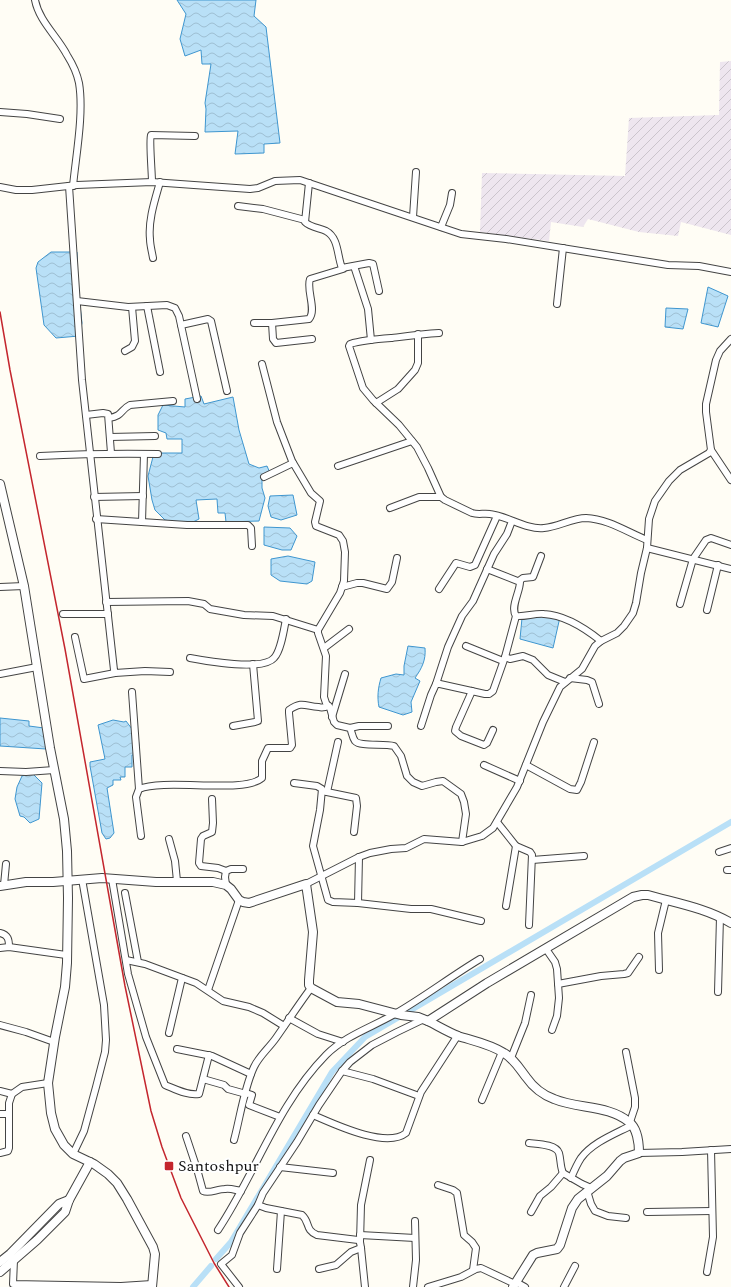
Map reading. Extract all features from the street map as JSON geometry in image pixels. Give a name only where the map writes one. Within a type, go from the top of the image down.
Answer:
[{"type":"street","points":[[35,0],[40,16],[67,54],[76,73],[79,84],[79,133],[71,186],[77,301],[96,519],[115,673]]},
{"type":"street","points":[[0,112],[23,113],[60,119]]},
{"type":"street","points":[[152,182],[150,141],[152,135],[195,136]]},
{"type":"street","points":[[413,217],[416,172]]},
{"type":"street","points":[[0,187],[16,190],[160,182],[250,189],[258,188],[280,180],[300,180],[441,226],[453,232],[471,236],[506,239],[668,265],[699,266],[731,272]]},
{"type":"street","points":[[153,258],[150,229],[154,203],[160,182]]},
{"type":"street","points":[[309,183],[305,222],[308,225],[325,231],[332,236],[341,267],[344,269]]},
{"type":"street","points":[[441,226],[450,205],[452,193]]},
{"type":"street","points":[[238,206],[263,209],[305,220]]},
{"type":"street","points":[[557,304],[563,248]]},
{"type":"street","points":[[254,323],[272,323],[310,319],[312,314],[309,286],[310,279],[354,266],[369,263],[372,264],[379,291]]},
{"type":"street","points":[[354,266],[368,309],[371,340]]},
{"type":"street","points":[[77,301],[132,307],[163,305],[171,306],[178,312],[182,325],[197,399]]},
{"type":"street","points":[[147,306],[160,372]]},
{"type":"street","points":[[125,351],[132,347],[135,341],[132,307]]},
{"type":"street","points":[[182,325],[208,319],[211,321],[227,391]]},
{"type":"street","points":[[272,323],[273,338],[276,343],[312,339]]},
{"type":"street","points":[[376,403],[398,389],[416,370],[418,363],[418,334]]},
{"type":"street","points":[[440,334],[418,334],[371,340],[353,343],[349,346],[363,388],[399,425],[417,447],[441,497],[472,513],[479,515],[491,514],[531,527],[545,528],[587,518],[616,525],[647,540]]},
{"type":"street","points":[[731,339],[720,351],[716,360],[706,404],[711,450],[731,480]]},
{"type":"street","points":[[262,364],[277,422],[294,464],[311,493],[320,501],[316,526],[339,535],[345,552],[342,587],[334,605],[318,630],[324,648],[326,662],[324,697],[326,703],[329,706],[332,718],[337,725],[350,728],[359,726],[388,726]]},
{"type":"street","points":[[109,418],[118,416],[130,406],[173,401]]},
{"type":"street","points":[[86,415],[108,414],[111,453]]},
{"type":"street","points":[[110,437],[155,436]]},
{"type":"street","points":[[338,466],[412,441]]},
{"type":"street","points":[[6,864],[2,885],[82,879],[112,879],[156,882],[213,882],[226,885],[239,900],[248,902],[306,884],[370,853],[406,848],[424,839],[462,842],[490,832],[520,781],[543,722],[558,692],[568,680],[582,669],[592,652],[601,641],[617,633],[633,613],[647,548],[650,512],[660,494],[669,481],[680,470],[711,450]]},
{"type":"street","points":[[40,456],[90,453],[158,454]]},
{"type":"street","points":[[142,522],[144,454]]},
{"type":"street","points":[[264,477],[294,464]]},
{"type":"street","points":[[0,484],[24,586],[54,770],[64,819],[68,851],[65,987],[54,1042],[48,1083],[55,1129],[64,1145],[73,1154],[94,1164],[108,1174],[116,1183],[149,1238],[155,1254],[152,1286],[13,1286],[12,1257]]},
{"type":"street","points":[[94,497],[143,496]]},
{"type":"street","points":[[390,508],[419,497],[441,497]]},
{"type":"street","points":[[439,589],[456,563],[470,567],[475,564],[497,516]]},
{"type":"street","points":[[96,519],[186,525],[248,525],[250,526],[252,546]]},
{"type":"street","points":[[420,726],[448,647],[462,616],[473,601],[497,547],[507,534],[512,521]]},
{"type":"street","points":[[680,604],[693,559],[708,539],[714,539],[731,545]]},
{"type":"street","points":[[647,548],[731,569]]},
{"type":"street","points":[[519,581],[523,578],[534,577],[541,556]]},
{"type":"street","points":[[342,587],[363,583],[387,589],[392,582],[397,558]]},
{"type":"street","points":[[707,610],[718,565]]},
{"type":"street","points":[[487,569],[519,581]]},
{"type":"street","points":[[436,684],[470,694],[488,694],[493,691],[516,616],[514,613],[514,607],[520,584],[519,581]]},
{"type":"street","points":[[0,587],[24,586]]},
{"type":"street","points":[[106,602],[188,601],[204,604],[210,609],[244,614],[274,616],[318,630]]},
{"type":"street","points":[[63,614],[108,614]]},
{"type":"street","points":[[516,616],[541,614],[554,616],[587,630],[601,641]]},
{"type":"street","points":[[190,658],[238,664],[266,662],[275,657],[280,645],[286,619]]},
{"type":"street","points":[[324,648],[349,629]]},
{"type":"street","points":[[75,638],[84,679],[115,673],[145,671],[170,672]]},
{"type":"street","points":[[466,646],[504,659],[523,656],[533,660],[548,675],[568,680],[587,680],[592,682],[599,704]]},
{"type":"street","points":[[233,726],[258,721],[253,664]]},
{"type":"street","points":[[0,674],[37,667]]},
{"type":"street","points":[[332,718],[345,674]]},
{"type":"street","points":[[132,692],[139,789],[136,797],[141,836]]},
{"type":"street","points":[[470,694],[455,730],[458,734],[482,745],[487,743],[494,730]]},
{"type":"street","points":[[139,789],[153,786],[214,785],[255,782],[262,778],[262,761],[268,748],[290,748],[292,745],[289,710],[300,705],[309,705],[319,708],[329,706]]},
{"type":"street","points":[[350,728],[354,739],[359,743],[394,746],[401,756],[407,776],[413,782],[422,786],[443,781],[461,794],[466,814],[462,842]]},
{"type":"street","points":[[338,742],[313,841],[328,900],[333,902],[358,903],[411,910],[431,909],[481,921]]},
{"type":"street","points":[[526,765],[570,789],[577,790],[594,742]]},
{"type":"street","points":[[484,765],[520,781]]},
{"type":"street","points":[[0,771],[26,772],[54,770]]},
{"type":"street","points":[[294,783],[320,787],[325,792],[356,798],[358,802],[354,832]]},
{"type":"street","points":[[212,799],[213,829],[211,833],[201,839],[199,863],[201,866],[218,868],[226,871],[231,869],[243,869]]},
{"type":"street","points":[[497,822],[516,846],[530,852],[532,855],[529,925]]},
{"type":"street","points":[[169,838],[177,881]]},
{"type":"street","points":[[506,906],[516,846]]},
{"type":"street","points":[[719,852],[731,848]]},
{"type":"street","points":[[532,860],[584,856]]},
{"type":"street","points":[[358,903],[359,857]]},
{"type":"street","points":[[226,871],[226,885]]},
{"type":"street","points":[[73,1154],[84,1131],[96,1087],[106,1040],[104,1006],[96,952],[82,879]]},
{"type":"street","points":[[112,879],[128,974],[146,1037],[165,1085],[179,1091],[197,1094],[200,1092],[209,1055]]},
{"type":"street","points":[[306,884],[313,924],[309,980],[311,988],[336,1002],[359,1004],[424,1019],[458,1035],[488,1045],[502,1052],[520,1067],[530,1084],[553,1099],[618,1114],[634,1128],[640,1153]]},
{"type":"street","points":[[125,893],[138,962]]},
{"type":"street","points":[[239,1287],[221,1264],[232,1255],[240,1233],[342,1071],[350,1062],[372,1045],[424,1019],[633,897],[648,895],[691,907],[720,917],[731,923]]},
{"type":"street","points":[[208,990],[239,900]]},
{"type":"street","points":[[659,970],[658,932],[666,900]]},
{"type":"street","points":[[718,992],[720,917]]},
{"type":"street","points":[[0,933],[8,937],[9,947]]},
{"type":"street","points":[[0,948],[9,947],[66,955]]},
{"type":"street","points":[[546,949],[555,962],[557,969],[559,1005],[552,1030]]},
{"type":"street","points":[[558,984],[600,976],[628,973],[639,957]]},
{"type":"street","points":[[126,960],[138,962],[196,983],[223,1002],[249,1007],[263,1013],[284,1026]]},
{"type":"street","points":[[218,1230],[230,1212],[264,1144],[280,1117],[310,1073],[326,1054],[352,1035],[399,1014],[455,974],[480,960]]},
{"type":"street","points":[[169,1033],[182,978]]},
{"type":"street","points":[[234,1140],[252,1074],[259,1058],[276,1038],[311,988]]},
{"type":"street","points":[[511,1058],[525,1023],[531,995]]},
{"type":"street","points":[[289,1018],[318,1034],[343,1042]]},
{"type":"street","points":[[0,1025],[54,1042]]},
{"type":"street","points":[[313,1115],[360,1134],[385,1138],[401,1137],[406,1133],[419,1096],[425,1085],[458,1035]]},
{"type":"street","points":[[177,1049],[209,1055],[252,1074]]},
{"type":"street","points":[[482,1100],[502,1052]]},
{"type":"street","points":[[571,1178],[582,1156],[601,1141],[631,1124],[635,1107],[635,1098],[626,1052]]},
{"type":"street","points":[[342,1071],[373,1078],[419,1096]]},
{"type":"street","points":[[203,1079],[224,1085],[228,1089],[252,1095],[249,1105],[280,1117]]},
{"type":"street","points":[[0,1153],[8,1151],[8,1103],[12,1094],[22,1087],[48,1083]]},
{"type":"street","points":[[0,1091],[12,1094]]},
{"type":"street","points":[[0,1114],[8,1114]]},
{"type":"street","points":[[186,1136],[202,1191],[207,1192],[230,1189],[241,1191]]},
{"type":"street","points":[[529,1142],[556,1148],[559,1154],[563,1173],[589,1189]]},
{"type":"street","points":[[515,1285],[534,1255],[537,1253],[554,1250],[560,1245],[572,1208],[578,1199],[607,1176],[624,1158],[640,1153],[731,1149]]},
{"type":"street","points":[[707,1272],[712,1246],[711,1150]]},
{"type":"street","points":[[365,1287],[360,1235],[361,1206],[370,1160]]},
{"type":"street","points":[[0,1272],[59,1204],[69,1200],[90,1162]]},
{"type":"street","points":[[280,1168],[333,1173]]},
{"type":"street","points":[[531,1212],[540,1196],[551,1188],[563,1173]]},
{"type":"street","points":[[438,1185],[453,1190],[457,1193],[464,1235],[476,1248],[473,1270]]},
{"type":"street","points":[[589,1189],[591,1204],[595,1211],[608,1216],[626,1218]]},
{"type":"street","points":[[258,1205],[302,1215],[306,1219],[312,1233],[317,1235],[352,1238],[358,1240],[361,1245]]},
{"type":"street","points":[[277,1269],[281,1211]]},
{"type":"street","points":[[647,1212],[712,1211]]},
{"type":"street","points":[[413,1287],[416,1260],[415,1221]]},
{"type":"street","points":[[360,1235],[415,1238]]},
{"type":"street","points":[[319,1269],[336,1265],[361,1245]]},
{"type":"street","points":[[0,1262],[12,1257]]},
{"type":"street","points":[[564,1287],[576,1266]]},
{"type":"street","points":[[428,1287],[461,1277],[473,1270],[481,1268],[486,1269],[515,1285],[525,1287]]},
{"type":"shaded area","points":[[731,61],[731,235],[681,222],[678,236],[639,232],[588,219],[583,227],[551,222],[549,241],[480,232],[482,173],[625,176],[629,118],[719,115],[720,62]]},
{"type":"water","points":[[177,0],[256,0],[254,16],[266,27],[280,143],[264,144],[264,153],[235,154],[238,131],[205,132],[205,103],[211,64],[202,64],[201,50],[185,56],[180,39],[186,14]]},
{"type":"water","points":[[51,252],[77,252],[78,288],[82,323],[79,336],[56,338],[44,325],[36,268],[38,262]]},
{"type":"water","points":[[708,287],[728,296],[718,327],[701,323]]},
{"type":"water","points":[[666,308],[688,309],[683,329],[665,327]]},
{"type":"water","points":[[201,396],[204,404],[233,397],[239,430],[249,464],[259,468],[267,466],[270,473],[262,479],[262,488],[265,498],[259,521],[226,522],[225,513],[218,513],[217,499],[196,500],[199,519],[193,522],[175,522],[165,520],[155,510],[148,476],[154,453],[182,453],[182,439],[167,439],[166,433],[158,430],[158,415],[163,405],[185,407],[185,399]]},
{"type":"water","points":[[293,495],[297,515],[281,520],[271,517],[268,506],[270,496]]},
{"type":"water","points":[[264,527],[290,528],[297,536],[291,550],[282,550],[264,545]]},
{"type":"water","points":[[288,556],[315,562],[312,581],[307,584],[280,581],[271,575],[271,559]]},
{"type":"water","points":[[538,613],[560,617],[553,648],[520,639],[522,618]]},
{"type":"water","points":[[408,646],[425,648],[425,656],[420,671],[415,678],[420,681],[411,702],[412,712],[403,715],[379,707],[378,692],[381,678],[396,674],[404,675],[404,666]]},
{"type":"water","points":[[0,718],[29,721],[29,726],[44,728],[46,749],[0,746]]},
{"type":"water","points":[[113,720],[126,721],[138,737],[139,746],[134,747],[132,767],[125,767],[125,777],[120,777],[121,780],[113,780],[113,785],[107,788],[114,833],[110,838],[106,839],[102,833],[90,762],[105,759],[98,725]]},
{"type":"water","points":[[32,773],[42,783],[39,819],[30,823],[24,817],[20,816],[15,799],[17,787],[22,776]]},
{"type":"waterway","points":[[216,1259],[231,1242],[332,1072],[365,1037],[731,822]]},
{"type":"waterway","points":[[193,1287],[211,1266]]},
{"type":"railway","points":[[0,312],[65,649],[125,986],[151,1111],[162,1147],[181,1198],[214,1263],[229,1287]]},
{"type":"place","name":"Santoshpur","points":[[169,1166]]}]
